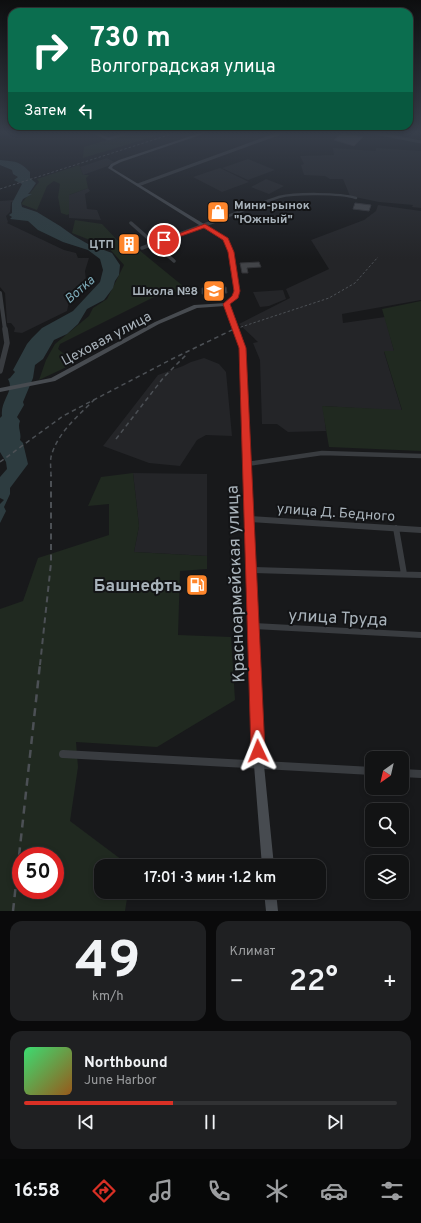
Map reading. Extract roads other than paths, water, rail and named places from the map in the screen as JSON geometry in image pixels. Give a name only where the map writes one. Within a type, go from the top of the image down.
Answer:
[{"type":"main road","points":[[119,174],[226,239],[231,252],[237,291],[235,297],[227,304]]},
{"type":"main road","name":"Цеховая улица","points":[[1,390],[53,380],[157,323],[196,306],[227,304]]},
{"type":"main road","name":"Красноармейская улица","points":[[227,304],[242,348],[259,765],[267,859]]},
{"type":"main road","points":[[271,899],[272,911]]},
{"type":"street","points":[[138,185],[169,174]]},
{"type":"street","points":[[142,248],[280,198],[312,195],[356,198]]},
{"type":"street","points":[[131,223],[174,261]]},
{"type":"street","points":[[0,293],[7,342],[0,371]]},
{"type":"street","points":[[247,464],[322,453],[421,456]]},
{"type":"street","name":"улица Д. Бедного","points":[[249,519],[421,530]]},
{"type":"street","points":[[396,528],[404,574]]},
{"type":"street","points":[[251,570],[404,574],[421,576]]},
{"type":"street","name":"улица Труда","points":[[254,626],[421,635]]},
{"type":"street","points":[[63,754],[365,771]]},
{"type":"street","points":[[409,773],[421,774]]},
{"type":"railway","points":[[0,189],[48,174]]},
{"type":"railway","points":[[232,330],[329,298],[355,283],[378,257]]},
{"type":"railway","points":[[94,400],[172,359],[234,329]]},
{"type":"railway","points":[[116,439],[164,377],[186,355]]},
{"type":"railway","points":[[0,462],[63,416],[94,400]]},
{"type":"railway","points":[[40,665],[51,563],[51,457],[58,440],[69,425],[94,400]]},
{"type":"railway","points":[[13,911],[40,664]]},
{"type":"place","name":"Мини-рынок \"Южный\"","points":[[218,212]]},
{"type":"place","name":"ЦТП","points":[[129,244]]},
{"type":"place","name":"Школа №8","points":[[214,291]]},
{"type":"place","name":"Башнефть","points":[[197,585]]},
{"type":"water label","name":"Вотка","points":[[79,289]]}]
